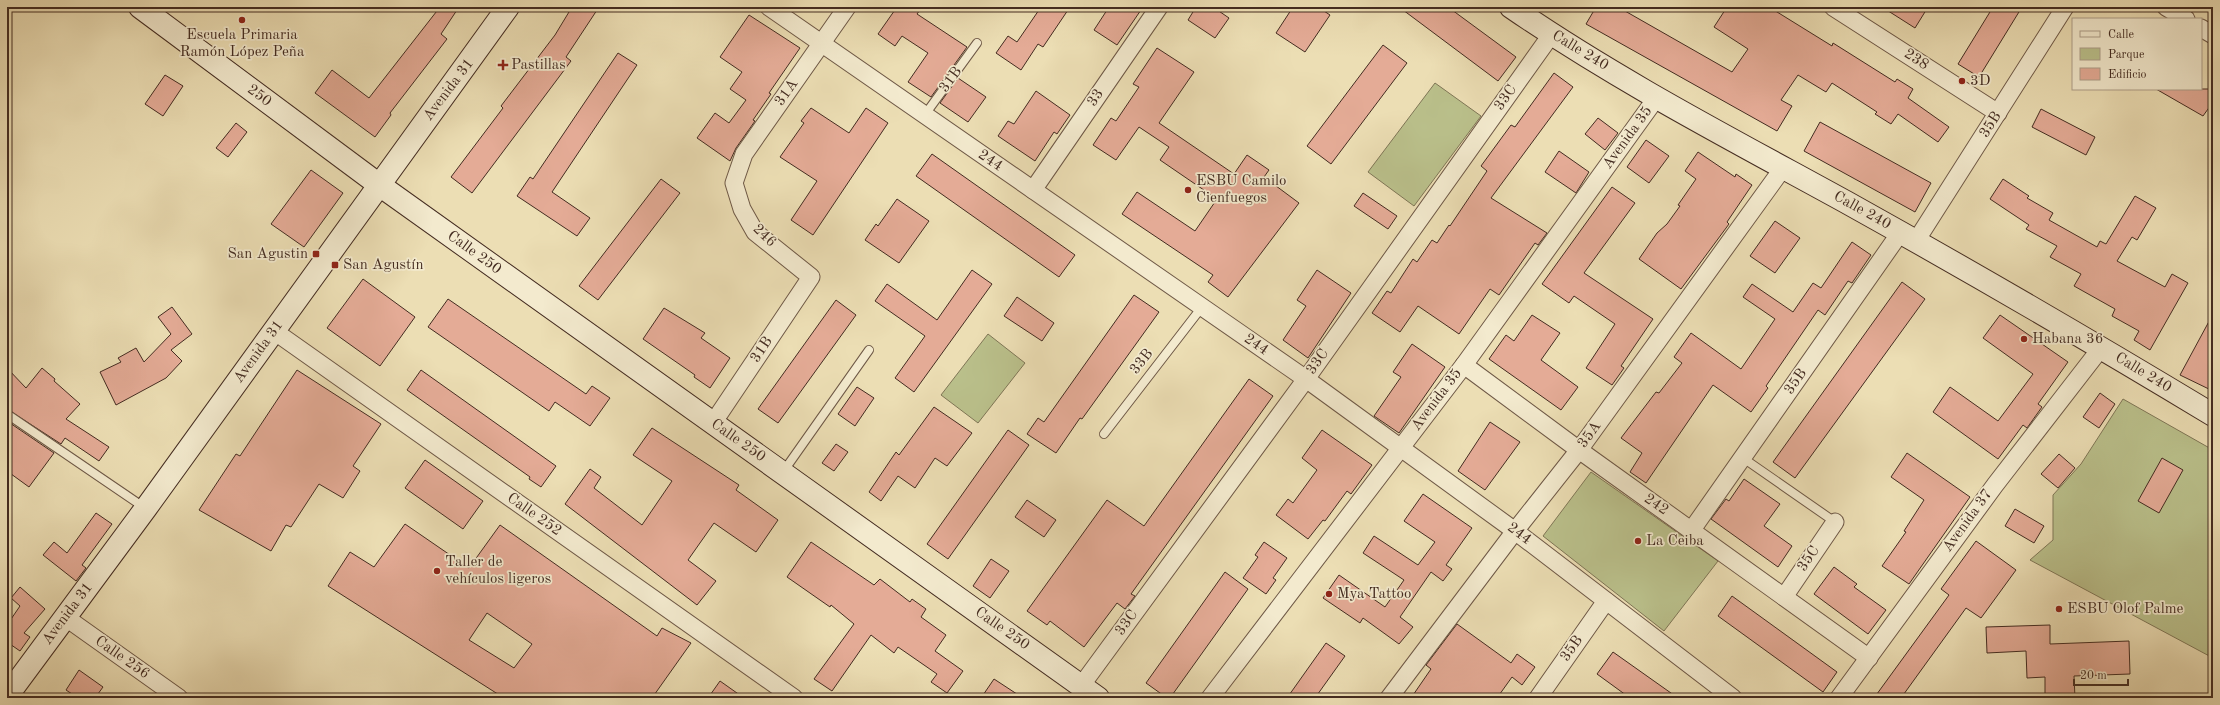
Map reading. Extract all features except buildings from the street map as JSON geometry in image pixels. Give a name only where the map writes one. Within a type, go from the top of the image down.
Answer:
[{"type":"street","name":"250","points":[[140,7],[378,184]]},
{"type":"street","name":"Avenida 31","points":[[7,696],[146,508],[378,184],[508,7]]},
{"type":"street","name":"244","points":[[769,7],[924,116],[1306,379],[1400,449],[1515,531],[1733,698]]},
{"type":"street","name":"31A","points":[[734,183],[744,154],[847,7]]},
{"type":"street","name":"33","points":[[1033,190],[1159,7]]},
{"type":"street","name":"Calle 240","points":[[1512,7],[1551,35],[1657,97],[1908,237],[2101,348],[2213,415]]},
{"type":"street","name":"238","points":[[1833,7],[1998,113]]},
{"type":"street","name":"35B","points":[[1692,531],[1743,458],[1908,237],[1998,113],[2065,7]]},
{"type":"street","points":[[2166,7],[2184,18]]},
{"type":"street","points":[[2202,29],[2213,35]]},
{"type":"street","name":"33C","points":[[1089,692],[1306,379],[1551,35]]},
{"type":"street","name":"Avenida 35","points":[[1210,698],[1464,365],[1657,97]]},
{"type":"street","name":"35A","points":[[1389,698],[1515,531],[1579,450],[1783,168]]},
{"type":"street","name":"246","points":[[734,183],[742,209],[756,232],[811,277]]},
{"type":"street","name":"Calle 250","points":[[378,184],[1089,692]]},
{"type":"street","name":"31B","points":[[713,423],[811,277]]},
{"type":"street","name":"Calle 252","points":[[274,331],[794,698]]},
{"type":"street","name":"Avenida 37","points":[[1839,698],[1994,485],[2101,348]]},
{"type":"street","name":"242","points":[[1464,365],[1579,450],[1869,658]]},
{"type":"street","name":"35C","points":[[1784,597],[1835,522]]},
{"type":"street","name":"35B","points":[[1538,698],[1606,601]]},
{"type":"street","name":"Calle 256","points":[[66,617],[179,698]]},
{"type":"lane","name":"31B","points":[[924,116],[977,43]]},
{"type":"lane","name":"33B","points":[[1104,434],[1202,307]]},
{"type":"lane","points":[[782,473],[869,350]]},
{"type":"lane","points":[[7,414],[146,508]]},
{"type":"lane","points":[[1743,458],[1835,522]]},
{"type":"green space","points":[[1435,83],[1481,116],[1414,206],[1368,172]]},
{"type":"green space","points":[[988,334],[1025,363],[978,423],[941,395]]},
{"type":"green space","points":[[2123,399],[2213,450],[2213,658],[2030,560],[2053,540],[2053,495],[2081,464]]},
{"type":"green space","points":[[1591,472],[1718,561],[1664,631],[1543,536]]},
{"type":"place","name":"Escuela Primaria Ramón López Peña","points":[[242,20]]},
{"type":"place","name":"Pastillas","points":[[503,65]]},
{"type":"place","name":"3D","points":[[1962,81]]},
{"type":"place","name":"ESBU Camilo Cienfuegos","points":[[1188,190]]},
{"type":"place","name":"San Agustin","points":[[316,254]]},
{"type":"place","name":"San Agustín","points":[[335,265]]},
{"type":"place","name":"Habana 36","points":[[2024,339]]},
{"type":"place","name":"La Ceiba","points":[[1638,541]]},
{"type":"place","name":"Taller de vehículos ligeros","points":[[437,571]]},
{"type":"place","name":"Mya Tattoo","points":[[1329,594]]},
{"type":"place","name":"ESBU Olof Palme","points":[[2059,609]]}]
